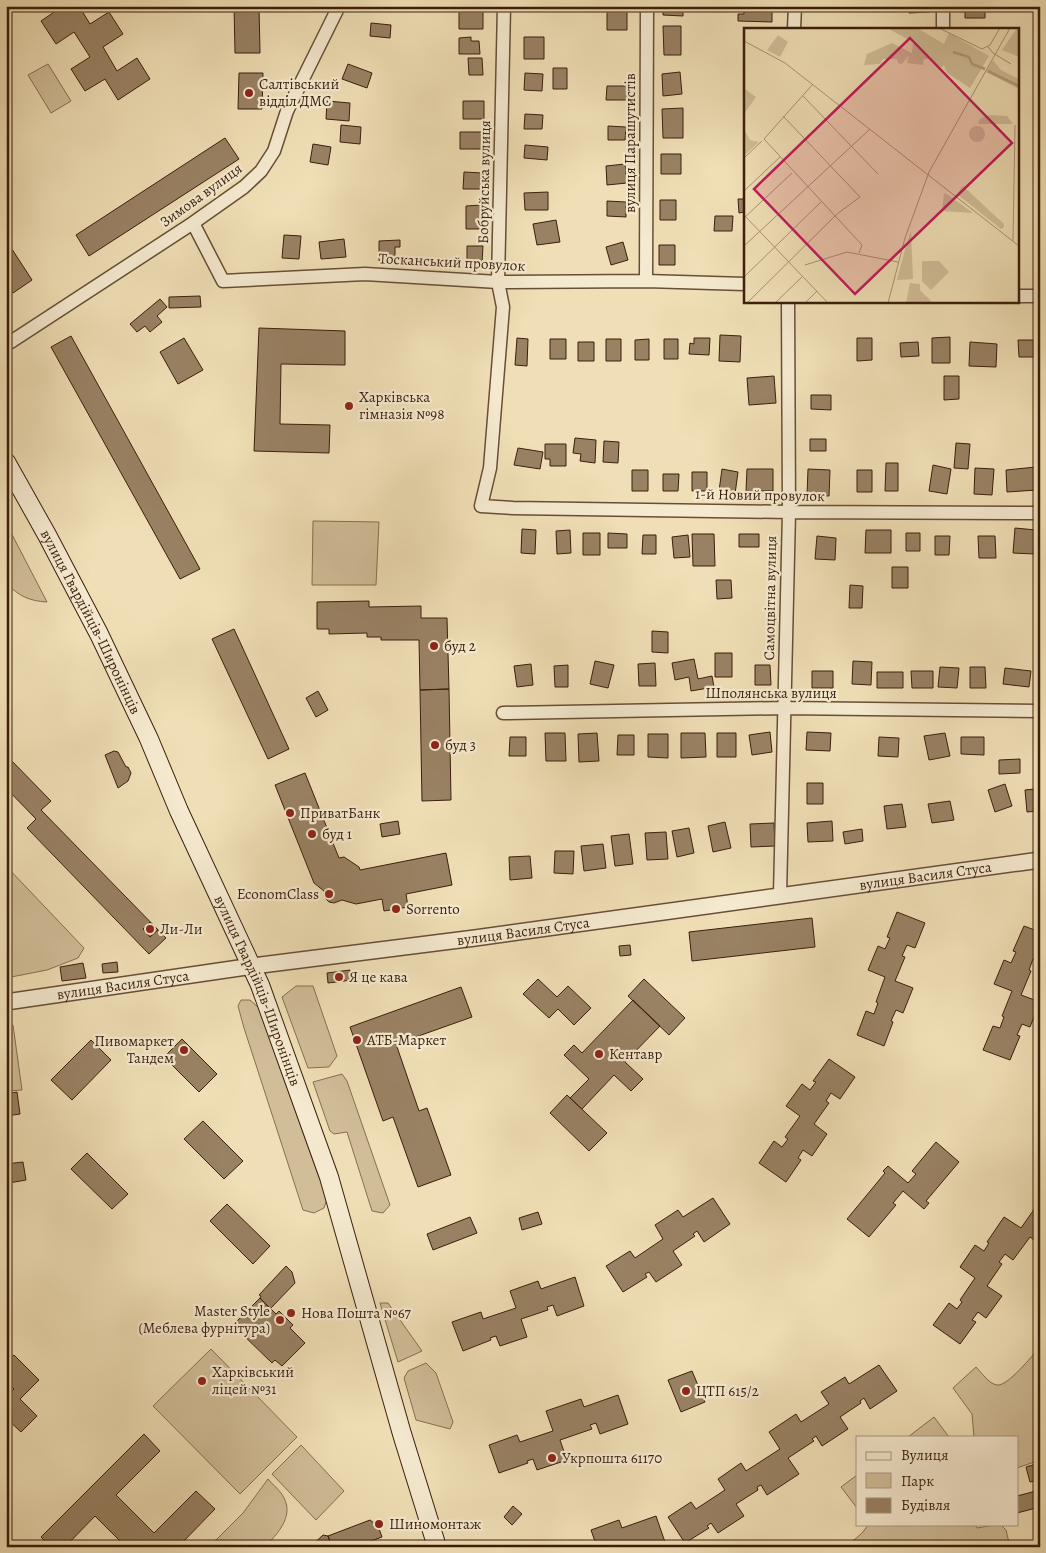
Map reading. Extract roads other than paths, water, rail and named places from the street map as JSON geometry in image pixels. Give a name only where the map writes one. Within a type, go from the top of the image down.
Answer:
[{"type":"main road","name":"вулиця Гвардійців-Широнінців","points":[[6,462],[48,536],[99,634],[252,966],[296,1082],[329,1177],[402,1434],[437,1547]]},
{"type":"street","name":"Зимова вулиця","points":[[6,345],[193,223],[244,187],[261,171],[274,151],[288,111],[340,6]]},
{"type":"street","name":"Бобруйська вулиця","points":[[481,506],[490,468],[503,307],[498,282],[504,6]]},
{"type":"street","name":"вулиця Парашутистів","points":[[646,280],[647,6]]},
{"type":"street","points":[[794,28],[795,6]]},
{"type":"street","points":[[943,6],[943,28]]},
{"type":"street","name":"Тосканський провулок","points":[[193,223],[223,281],[366,274],[498,282],[646,280],[744,284]]},
{"type":"street","points":[[1018,296],[1040,296]]},
{"type":"street","name":"Самоцвітна вулиця","points":[[780,895],[789,512],[788,302]]},
{"type":"street","name":"1-й Новий провулок","points":[[481,506],[789,512],[1040,513]]},
{"type":"street","name":"Шполянська вулиця","points":[[503,714],[784,708],[1040,711]]},
{"type":"street","name":"вулиця Василя Стуса","points":[[6,1002],[252,966],[456,941],[1040,860]]},
{"type":"place","name":"Салтівський відділ ДМС","points":[[249,93]]},
{"type":"place","name":"Харківська гімназія №98","points":[[349,406]]},
{"type":"place","name":"буд 2","points":[[434,646]]},
{"type":"place","name":"буд 3","points":[[435,745]]},
{"type":"place","name":"ПриватБанк","points":[[290,813]]},
{"type":"place","name":"буд 1","points":[[312,834]]},
{"type":"place","name":"EconomClass","points":[[329,894]]},
{"type":"place","name":"Sorrento","points":[[396,909]]},
{"type":"place","name":"Ли-Ли","points":[[150,929]]},
{"type":"place","name":"Я це кава","points":[[339,977]]},
{"type":"place","name":"АТБ-Маркет","points":[[357,1040]]},
{"type":"place","name":"Пивомаркет Тандем","points":[[184,1050]]},
{"type":"place","name":"Кентавр","points":[[599,1054]]},
{"type":"place","name":"Нова Пошта №67","points":[[291,1313]]},
{"type":"place","name":"Master Style (Меблева фурнітура)","points":[[280,1320]]},
{"type":"place","name":"Харківський ліцей №31","points":[[202,1381]]},
{"type":"place","name":"ЦТП 615/2","points":[[686,1391]]},
{"type":"place","name":"Укрпошта 61170","points":[[552,1458]]},
{"type":"place","name":"Шиномонтаж","points":[[379,1524]]}]
